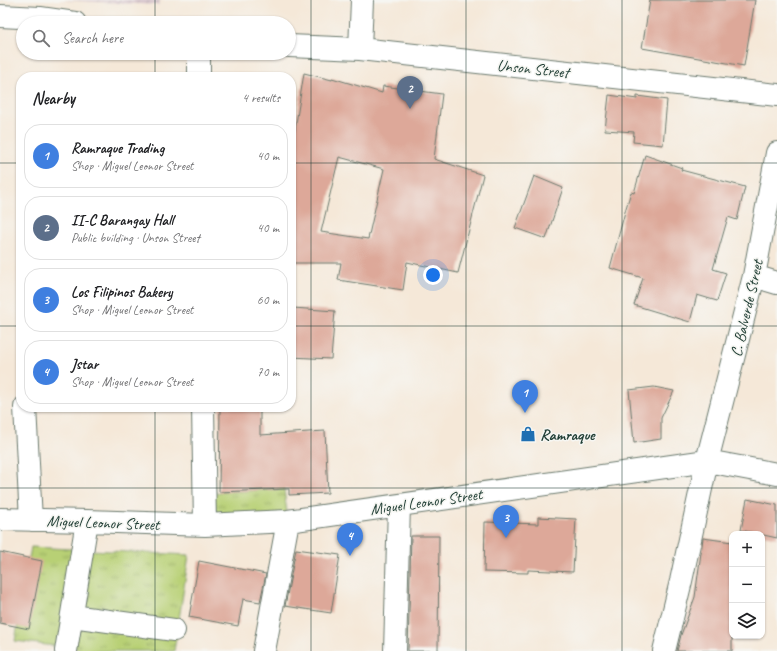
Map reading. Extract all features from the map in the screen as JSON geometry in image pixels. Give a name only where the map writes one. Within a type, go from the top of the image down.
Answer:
[{"type":"street","points":[[360,49],[362,0]]},
{"type":"street","points":[[0,16],[16,17]]},
{"type":"street","name":"Unson Street","points":[[296,46],[360,49],[777,95]]},
{"type":"street","points":[[199,60],[199,72]]},
{"type":"street","name":"C. Balverde Street","points":[[664,651],[708,461],[754,276],[777,154]]},
{"type":"street","points":[[754,276],[777,283]]},
{"type":"street","points":[[25,412],[31,520]]},
{"type":"street","points":[[203,412],[206,525]]},
{"type":"street","name":"Miguel Leonor Street","points":[[0,519],[206,525],[288,521],[708,461],[777,474]]},
{"type":"street","points":[[395,651],[399,505]]},
{"type":"street","points":[[66,651],[87,521]]},
{"type":"street","points":[[264,651],[288,521]]},
{"type":"street","points":[[72,616],[174,630]]},
{"type":"shaded area","points":[[60,0],[160,0],[159,5]]},
{"type":"green space","points":[[284,489],[288,521],[205,525],[205,493]]},
{"type":"green space","points":[[31,547],[189,555],[174,651],[79,651],[79,649],[15,641]]},
{"type":"building","points":[[650,0],[755,0],[744,66],[642,48]]},
{"type":"building","points":[[304,73],[332,80],[332,78],[382,93],[383,86],[442,94],[434,159],[483,175],[458,273],[407,262],[403,290],[338,280],[341,263],[296,263],[296,123]],"holes":[[[339,157],[384,169],[368,239],[321,232]]]},
{"type":"building","points":[[609,95],[637,99],[637,96],[667,100],[663,145],[633,142],[634,132],[605,130]]},
{"type":"building","points":[[645,155],[682,168],[681,170],[745,187],[737,220],[728,217],[713,269],[726,273],[717,301],[697,295],[690,322],[634,305],[643,278],[610,268],[626,208],[631,192],[634,193]]},
{"type":"building","points":[[534,176],[563,188],[546,239],[515,228]]},
{"type":"building","points":[[296,308],[335,311],[331,359],[296,357]]},
{"type":"building","points":[[654,387],[674,391],[661,418],[661,439],[634,443],[629,390]]},
{"type":"building","points":[[220,412],[260,412],[260,435],[325,431],[328,493],[289,495],[289,489],[219,492]]},
{"type":"building","points":[[747,499],[777,505],[777,538],[765,535],[765,531],[741,530]]},
{"type":"building","points":[[538,517],[576,519],[573,572],[528,570],[528,573],[484,572],[485,522],[538,524]]},
{"type":"building","points":[[411,536],[439,536],[438,651],[408,651]]},
{"type":"building","points":[[703,538],[729,542],[729,639],[732,639],[732,651],[677,651],[681,635],[695,597]]},
{"type":"building","points":[[296,549],[340,555],[331,613],[285,606]]},
{"type":"building","points":[[0,552],[42,561],[29,629],[0,623]]},
{"type":"building","points":[[199,561],[266,574],[260,602],[243,599],[238,626],[189,617]]},
{"type":"place","name":"II-C Barangay Hall","points":[[410,109]]},
{"type":"place","name":"Ramraque Trading","points":[[525,413]]},
{"type":"place","name":"Ramraque","points":[[528,434]]},
{"type":"place","name":"Los Filipinos Bakery","points":[[506,538]]},
{"type":"place","name":"Jstar","points":[[350,556]]}]
